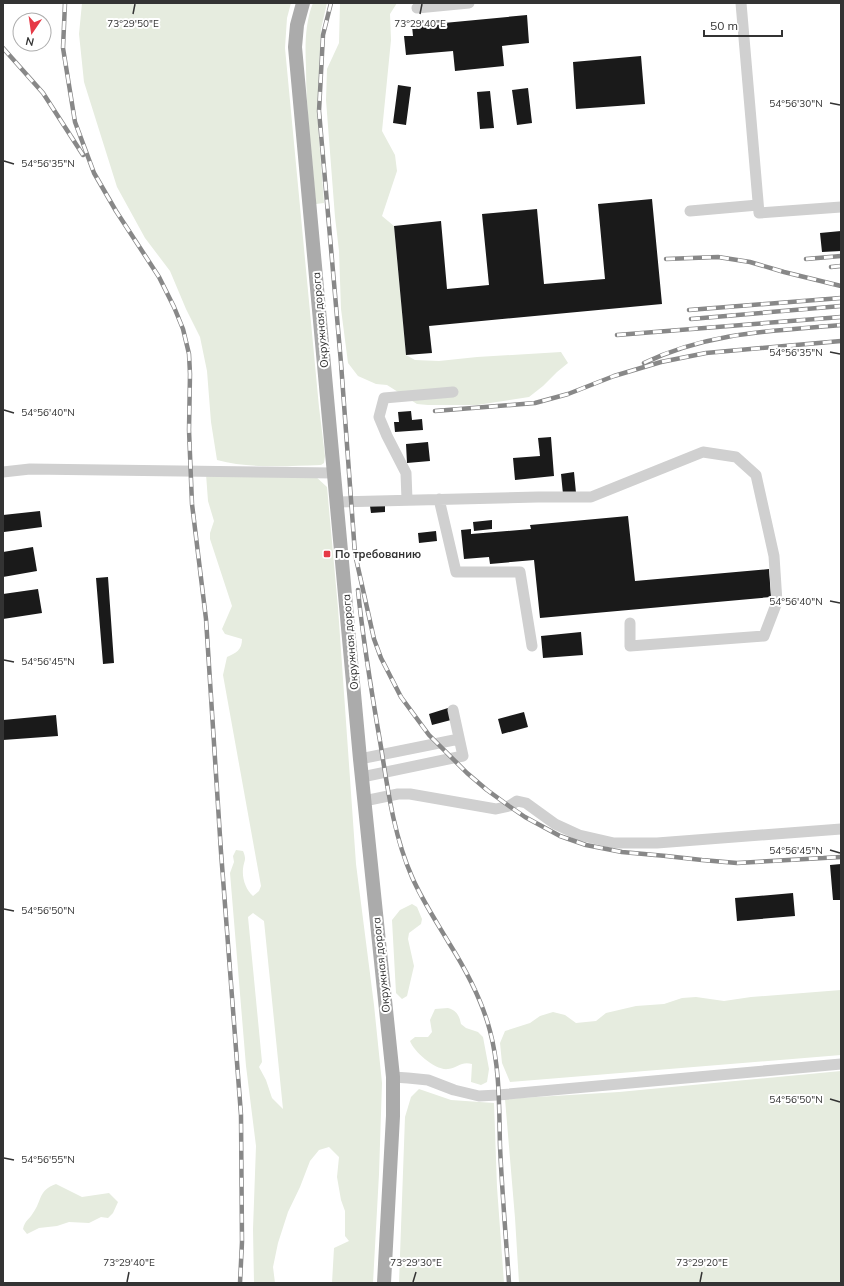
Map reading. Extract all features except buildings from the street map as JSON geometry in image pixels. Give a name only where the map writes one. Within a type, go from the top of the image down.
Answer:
[{"type":"main road","name":"Окружная дорога","points":[[303,3],[297,25],[295,47],[360,759],[393,1077],[393,1116],[384,1283]]},
{"type":"street","points":[[417,8],[469,3]]},
{"type":"street","points":[[741,3],[759,213],[841,207]]},
{"type":"street","points":[[690,211],[758,205]]},
{"type":"street","points":[[408,500],[406,473],[379,417],[384,398],[453,392]]},
{"type":"street","points":[[337,502],[591,497],[703,452],[736,457],[756,475],[774,556],[776,602],[764,636],[630,646],[630,623]]},
{"type":"street","points":[[3,472],[38,469],[334,473]]},
{"type":"street","points":[[439,499],[456,572],[520,572],[532,646]]},
{"type":"street","points":[[362,777],[463,756],[454,710]]},
{"type":"street","points":[[360,759],[459,739]]},
{"type":"street","points":[[364,801],[398,794],[410,794],[496,809],[509,806],[517,801],[526,803],[555,824],[579,834],[614,842],[657,843],[841,830]]},
{"type":"street","points":[[393,1077],[428,1080],[454,1090],[479,1096],[841,1064]]},
{"type":"shaded area","points":[[82,3],[291,3],[287,18],[285,48],[325,456],[324,463],[321,465],[256,466],[217,460],[211,422],[207,371],[200,337],[170,271],[145,238],[117,187],[84,82],[79,34]]},
{"type":"shaded area","points":[[313,3],[327,3],[321,29],[317,112],[324,203],[316,204],[306,84],[306,35],[308,18]]},
{"type":"shaded area","points":[[340,3],[397,3],[390,14],[391,40],[382,131],[395,155],[397,171],[382,216],[394,226],[406,355],[415,360],[439,361],[561,352],[568,363],[529,397],[477,405],[417,404],[387,385],[376,384],[358,376],[348,363],[341,309],[339,251],[326,100],[327,69],[339,43]]},
{"type":"shaded area","points":[[206,474],[314,475],[327,487],[338,608],[356,864],[374,1005],[382,1083],[373,1283],[332,1283],[334,1248],[349,1241],[345,1236],[345,1211],[341,1200],[337,1177],[339,1157],[329,1147],[319,1150],[310,1161],[288,1212],[278,1243],[273,1267],[275,1283],[254,1283],[253,1229],[256,1146],[246,1066],[230,873],[234,862],[233,856],[236,850],[243,851],[244,854],[243,877],[248,891],[253,896],[259,891],[261,886],[223,675],[227,657],[238,651],[242,643],[242,639],[225,634],[222,629],[232,606],[210,539],[210,533],[214,521],[208,501]],"holes":[[[253,913],[264,921],[283,1109],[272,1098],[266,1080],[259,1067],[262,1062],[248,917]]]},
{"type":"shaded area","points":[[412,904],[417,907],[422,919],[421,924],[409,933],[408,939],[414,966],[407,996],[402,999],[396,993],[392,920],[400,910]]},
{"type":"shaded area","points":[[841,990],[841,1055],[510,1082],[502,1063],[500,1043],[505,1031],[530,1023],[540,1016],[553,1012],[565,1015],[576,1023],[596,1021],[606,1013],[636,1006],[664,1004],[682,998],[696,997],[724,1001],[751,997]]},
{"type":"shaded area","points":[[448,1008],[454,1010],[461,1024],[466,1028],[478,1032],[483,1037],[489,1069],[487,1082],[481,1085],[471,1082],[472,1064],[465,1063],[448,1069],[443,1069],[426,1060],[416,1050],[410,1041],[415,1037],[428,1037],[432,1032],[430,1020],[435,1009]]},
{"type":"shaded area","points":[[841,1071],[841,1283],[519,1283],[505,1099],[619,1092]]},
{"type":"shaded area","points":[[419,1089],[451,1100],[494,1103],[497,1187],[504,1283],[399,1283],[405,1117],[411,1097]]},
{"type":"shaded area","points":[[56,1184],[82,1197],[109,1193],[118,1202],[113,1213],[108,1218],[101,1217],[89,1223],[69,1222],[57,1226],[39,1228],[27,1234],[23,1229],[36,1209],[41,1196],[46,1189]]},
{"type":"railway","points":[[65,3],[63,48],[75,122],[94,173],[116,211],[159,277],[174,307],[183,329],[189,354],[189,430],[192,504],[206,619],[221,852],[241,1115],[242,1242],[240,1283]]},
{"type":"railway","points":[[331,3],[323,35],[319,111],[341,363],[355,554],[374,639],[381,658],[401,697],[429,735],[467,773],[487,790],[525,817],[560,836],[586,845],[622,852],[737,863],[841,857]]},
{"type":"railway","points":[[3,48],[43,93],[83,155]]},
{"type":"railway","points":[[806,259],[841,256]]},
{"type":"railway","points":[[666,259],[718,257],[750,262],[841,286]]},
{"type":"railway","points":[[831,267],[841,266]]},
{"type":"railway","points":[[689,310],[841,298]]},
{"type":"railway","points":[[691,319],[841,306]]},
{"type":"railway","points":[[617,335],[841,317]]},
{"type":"railway","points":[[644,363],[668,353],[716,339],[765,331],[841,325]]},
{"type":"railway","points":[[435,411],[535,403],[568,394],[614,376],[661,362],[706,353],[841,341]]},
{"type":"railway","points":[[358,590],[362,629],[386,780],[392,813],[401,846],[420,894],[473,986],[483,1008],[490,1031],[496,1059],[509,1283]]},
{"type":"place","name":"По требованию","points":[[327,554]]}]
